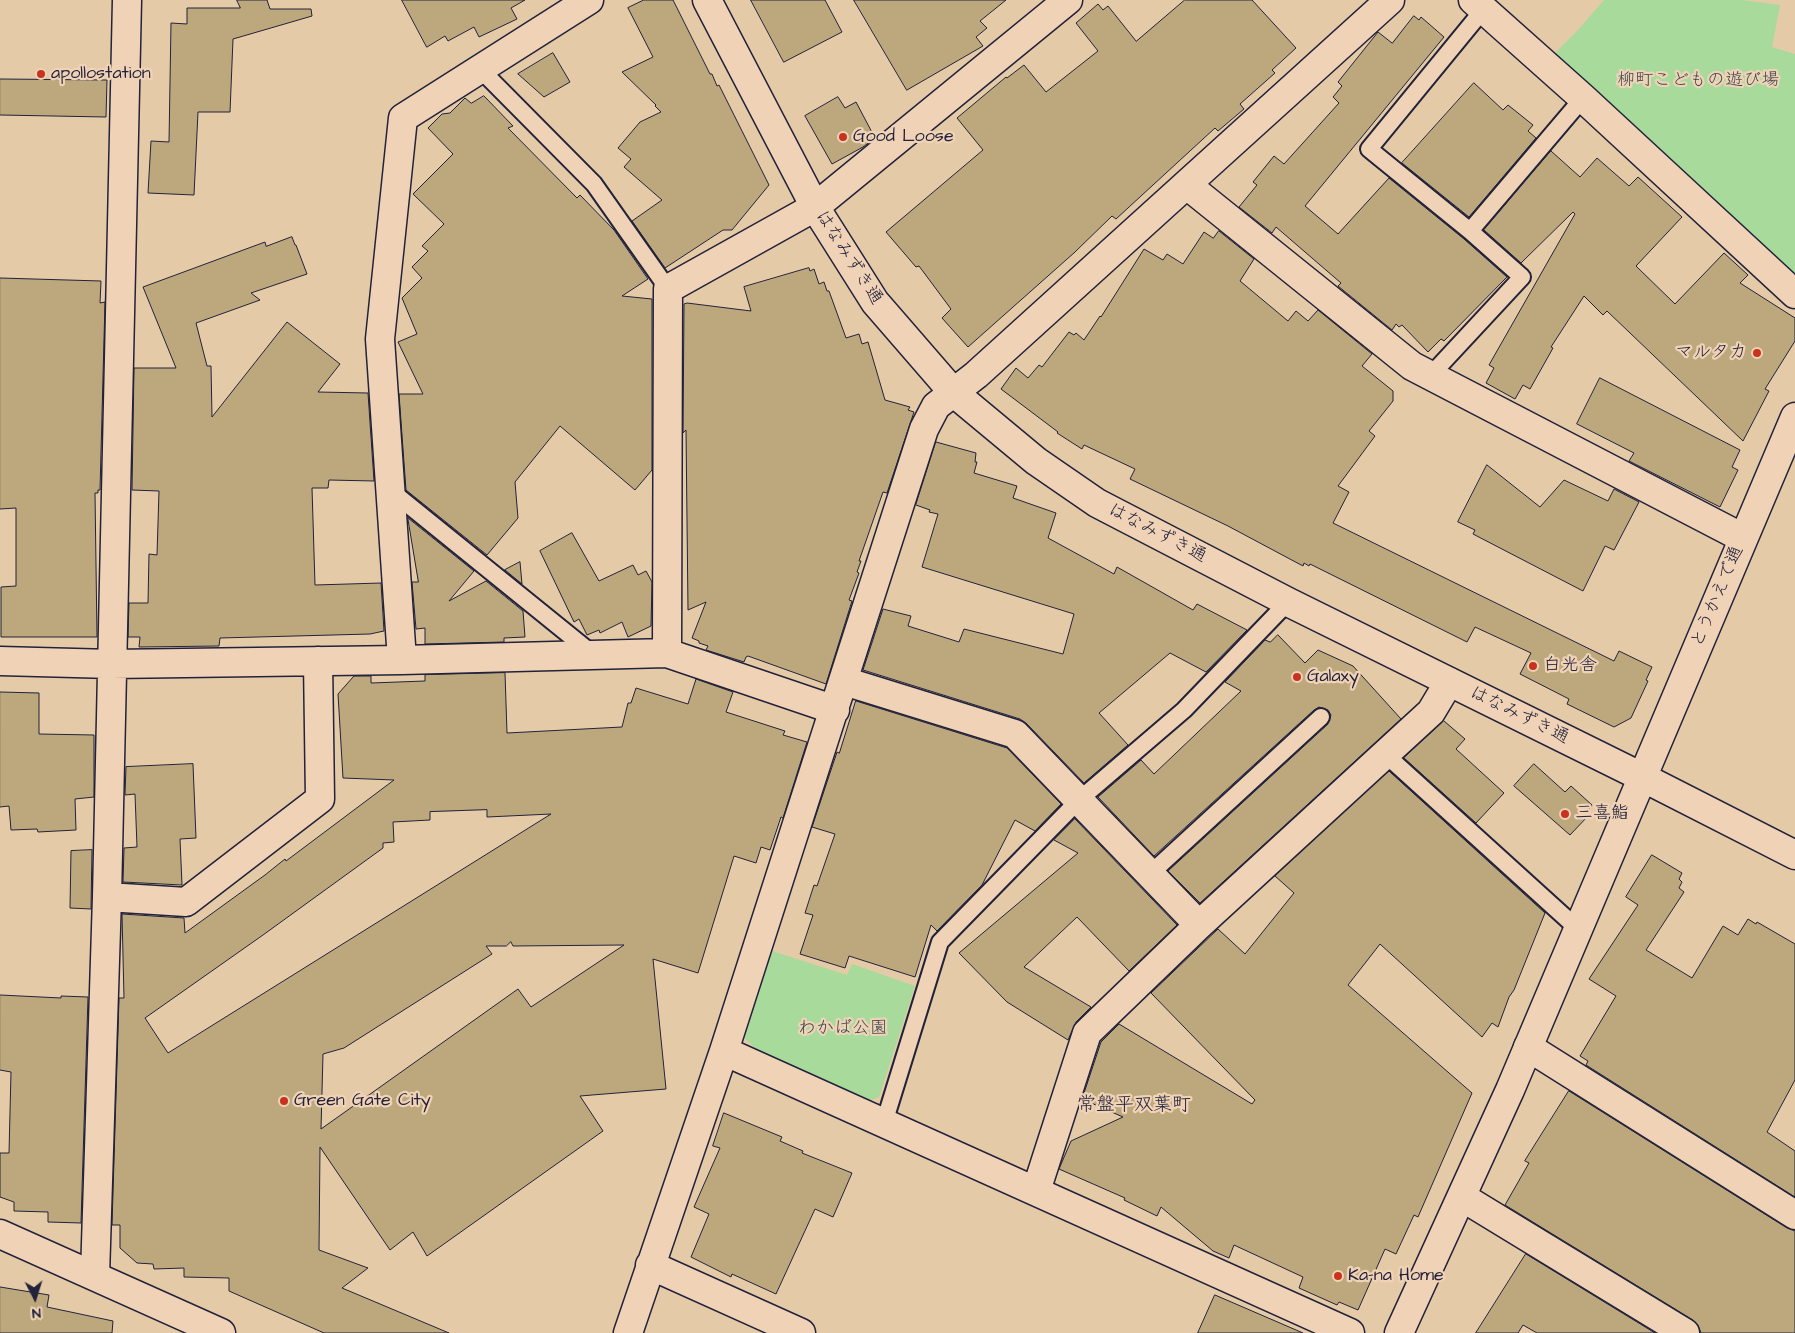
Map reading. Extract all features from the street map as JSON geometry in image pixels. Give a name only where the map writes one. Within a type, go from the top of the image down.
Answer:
[{"type":"street","points":[[95,1276],[112,664],[127,0]]},
{"type":"street","points":[[402,660],[380,339],[404,118],[589,0]]},
{"type":"street","name":"はなみずき通","points":[[707,0],[815,207],[875,302],[953,392],[1036,461],[1098,503],[1288,602],[1642,776],[1795,855]]},
{"type":"street","points":[[667,654],[668,289],[815,207],[1068,0]]},
{"type":"street","points":[[628,1333],[724,1051],[924,430],[936,406],[976,375],[1390,0]]},
{"type":"street","points":[[1478,5],[1583,98],[1795,294]]},
{"type":"street","points":[[1187,185],[1412,366],[1743,538]]},
{"type":"street","name":"とうかえで通","points":[[1400,1333],[1528,1047],[1795,417]]},
{"type":"street","points":[[0,661],[112,664],[667,654],[835,710]]},
{"type":"street","points":[[106,897],[186,902],[320,799],[318,661]]},
{"type":"street","points":[[844,681],[1015,734],[1199,925]]},
{"type":"street","points":[[1036,1192],[1087,1033],[1199,925],[1431,712],[1449,682]]},
{"type":"street","points":[[1528,1047],[1795,1215]]},
{"type":"street","points":[[724,1051],[1350,1333]]},
{"type":"street","points":[[1462,1197],[1685,1333]]},
{"type":"street","points":[[0,1234],[221,1333]]},
{"type":"street","points":[[650,1265],[801,1333]]},
{"type":"lane","points":[[1430,376],[1522,277],[1470,231],[1369,148],[1478,5]]},
{"type":"lane","points":[[480,69],[594,184],[668,289]]},
{"type":"lane","points":[[1470,231],[1583,98]]},
{"type":"lane","points":[[390,490],[594,655]]},
{"type":"lane","points":[[884,1123],[940,942],[1079,800],[1184,710],[1288,602]]},
{"type":"lane","points":[[1150,874],[1321,717]]},
{"type":"lane","points":[[1385,754],[1578,930]]},
{"type":"green space","name":"柳町こどもの遊び場","points":[[1604,0],[1742,0],[1780,5],[1772,47],[1795,54],[1795,278],[1550,58]]},
{"type":"green space","name":"わかば公園","points":[[769,950],[847,975],[852,964],[915,986],[879,1097],[868,1101],[757,1050],[741,1035]]},
{"type":"building","points":[[237,0],[267,0],[270,9],[311,9],[312,16],[233,39],[230,112],[198,112],[194,195],[148,193],[151,141],[169,142],[171,23],[187,24],[187,8],[240,8]]},
{"type":"building","points":[[402,0],[525,0],[511,8],[517,19],[479,37],[474,27],[448,41],[445,36],[427,47]]},
{"type":"building","points":[[644,0],[673,0],[710,74],[712,74],[717,86],[719,85],[769,185],[732,230],[723,230],[665,268],[632,221],[662,200],[624,167],[631,159],[618,148],[640,122],[661,112],[622,72],[653,57],[628,8]]},
{"type":"building","points":[[751,0],[825,0],[842,32],[784,62]]},
{"type":"building","points":[[854,0],[1006,0],[980,21],[987,28],[976,37],[983,46],[907,90]]},
{"type":"building","points":[[1185,0],[1252,0],[1296,48],[1272,70],[1275,73],[1240,104],[1244,109],[1218,131],[1215,128],[1116,219],[1112,216],[1075,252],[968,347],[942,318],[951,309],[919,266],[916,267],[886,232],[983,150],[957,118],[1006,77],[1024,65],[1046,92],[1098,51],[1076,23],[1098,4],[1103,10],[1108,6],[1136,41]]},
{"type":"building","points":[[1414,16],[1419,20],[1421,17],[1444,37],[1305,206],[1338,234],[1389,178],[1507,277],[1444,341],[1441,339],[1428,352],[1402,325],[1399,327],[1396,324],[1392,330],[1338,286],[1341,283],[1276,227],[1272,233],[1239,207],[1257,185],[1253,182],[1274,156],[1284,164],[1339,103],[1333,97],[1342,86],[1338,82],[1378,32],[1392,43]]},
{"type":"building","points":[[553,53],[570,82],[544,97],[518,74]]},
{"type":"building","points":[[0,79],[107,80],[106,117],[0,115]]},
{"type":"building","points":[[1474,83],[1503,110],[1508,105],[1533,125],[1528,131],[1536,138],[1469,217],[1402,163]]},
{"type":"building","points":[[484,96],[513,126],[508,128],[577,198],[580,195],[614,230],[648,279],[622,296],[652,299],[652,470],[635,490],[560,426],[515,482],[518,518],[487,555],[406,490],[399,394],[423,394],[398,342],[417,334],[402,298],[422,278],[412,267],[428,251],[422,246],[444,224],[413,194],[453,154],[428,128],[442,114],[450,113],[465,98],[471,103]]},
{"type":"building","points":[[838,97],[845,108],[856,102],[875,138],[832,164],[805,116]]},
{"type":"building","points":[[1551,151],[1580,177],[1597,158],[1629,186],[1638,177],[1682,217],[1636,266],[1675,304],[1724,253],[1748,275],[1740,283],[1795,318],[1795,341],[1765,389],[1769,391],[1743,441],[1607,311],[1603,315],[1584,296],[1551,347],[1553,348],[1530,389],[1523,385],[1515,399],[1486,383],[1494,368],[1489,365],[1575,214],[1573,212],[1521,263],[1484,230]]},
{"type":"building","points":[[1219,231],[1254,259],[1240,281],[1288,321],[1296,311],[1308,321],[1318,310],[1372,354],[1362,366],[1393,391],[1393,401],[1369,431],[1375,436],[1338,486],[1349,492],[1333,523],[1614,661],[1619,651],[1652,667],[1646,680],[1648,681],[1631,718],[1614,727],[1567,704],[1569,699],[1520,674],[1531,653],[1475,627],[1467,642],[1310,564],[1309,566],[1304,563],[1303,566],[1228,526],[1130,479],[1135,469],[1084,445],[1082,449],[1057,433],[1001,389],[1016,368],[1028,378],[1039,365],[1042,367],[1069,332],[1074,335],[1076,333],[1084,340],[1101,317],[1144,249],[1163,260],[1167,254],[1183,264],[1204,232],[1213,238]]},
{"type":"building","points":[[292,237],[307,274],[251,293],[260,300],[196,323],[207,366],[211,366],[212,417],[287,322],[340,364],[318,392],[368,393],[374,481],[329,480],[328,488],[312,488],[315,585],[381,583],[384,631],[370,634],[220,638],[219,646],[139,647],[140,637],[128,637],[129,603],[148,603],[149,554],[157,555],[159,491],[132,490],[134,368],[176,368],[143,287],[265,242],[266,246]]},
{"type":"building","points":[[809,268],[810,271],[814,269],[819,284],[824,282],[827,291],[829,291],[846,338],[859,334],[862,344],[868,342],[885,400],[910,407],[908,410],[914,412],[887,493],[883,492],[859,561],[861,561],[857,572],[859,573],[849,600],[852,601],[826,684],[748,656],[744,662],[706,650],[708,646],[692,638],[706,602],[688,610],[686,430],[683,433],[684,304],[751,311],[744,287]]},
{"type":"building","points":[[0,278],[101,281],[100,303],[105,302],[100,490],[98,490],[98,493],[95,493],[97,637],[1,637],[1,587],[16,586],[16,508],[0,509]]},
{"type":"building","points":[[1600,378],[1740,450],[1732,467],[1738,470],[1720,507],[1629,461],[1634,453],[1577,424]]},
{"type":"building","points":[[936,442],[976,453],[975,462],[977,462],[974,473],[1017,486],[1013,498],[1056,513],[1048,538],[1114,574],[1117,567],[1193,610],[1197,604],[1247,630],[1206,672],[1170,653],[1099,713],[1128,745],[1084,783],[1020,719],[863,670],[883,609],[911,616],[908,626],[959,642],[964,629],[1063,654],[1074,614],[922,567],[938,514],[929,512],[930,510],[916,505]]},
{"type":"building","points":[[1487,465],[1540,507],[1564,480],[1608,501],[1614,489],[1639,502],[1614,550],[1605,546],[1583,591],[1473,534],[1475,530],[1458,522]]},
{"type":"building","points":[[408,518],[474,571],[449,601],[486,581],[523,611],[525,637],[504,638],[504,642],[425,644],[425,628],[416,629],[412,582],[418,582]]},
{"type":"building","points":[[572,533],[599,581],[633,565],[638,575],[646,571],[652,582],[651,626],[628,637],[622,622],[600,633],[599,630],[587,635],[579,619],[574,622],[540,551]]},
{"type":"building","points":[[520,562],[522,584],[505,570]]},
{"type":"building","points":[[1278,635],[1305,663],[1318,650],[1353,666],[1401,719],[1200,903],[1168,871],[1328,724],[1331,715],[1328,710],[1319,707],[1314,710],[1154,856],[1098,797],[1141,760],[1154,774],[1241,691],[1225,682],[1265,640],[1270,642]]},
{"type":"building","points":[[505,673],[507,733],[622,727],[628,703],[631,703],[636,688],[688,704],[696,679],[733,692],[726,712],[785,731],[783,735],[807,742],[783,818],[781,817],[770,850],[761,847],[756,863],[734,856],[698,973],[653,959],[666,1089],[580,1096],[603,1131],[427,1256],[413,1232],[390,1250],[320,1147],[319,1250],[368,1268],[342,1288],[449,1333],[324,1333],[229,1291],[229,1278],[184,1277],[184,1268],[154,1269],[153,1264],[137,1263],[120,1248],[120,1225],[112,1225],[119,998],[124,998],[122,914],[184,918],[185,933],[285,859],[286,861],[394,780],[343,778],[338,694],[354,676],[371,676],[371,683],[425,681],[425,675]],"holes":[[[487,810],[487,817],[551,814],[168,1053],[145,1018],[383,848],[383,843],[394,842],[393,822],[430,820],[430,812]],[[511,942],[513,946],[624,945],[531,1007],[518,989],[321,1129],[323,1054],[344,1048],[492,954],[486,946],[506,946]]]},
{"type":"building","points":[[0,692],[39,693],[39,734],[94,735],[94,797],[75,799],[76,830],[38,832],[37,829],[11,830],[9,806],[0,807]]},
{"type":"building","points":[[856,701],[1007,748],[1061,804],[1035,831],[1015,820],[982,885],[937,931],[931,925],[915,977],[849,956],[845,968],[800,954],[813,915],[805,913],[814,885],[817,886],[835,834],[812,827]]},
{"type":"building","points":[[1444,721],[1465,739],[1456,749],[1504,793],[1476,823],[1404,758]]},
{"type":"building","points":[[193,764],[196,838],[180,839],[182,885],[123,882],[124,848],[137,847],[135,794],[125,795],[126,767]]},
{"type":"building","points":[[1534,764],[1565,792],[1571,786],[1592,805],[1587,812],[1589,815],[1570,835],[1514,786]]},
{"type":"building","points":[[1389,771],[1545,913],[1498,1027],[1492,1023],[1482,1037],[1380,944],[1348,985],[1472,1093],[1418,1217],[1414,1215],[1396,1254],[1385,1249],[1358,1310],[1339,1302],[1337,1305],[1299,1288],[1303,1277],[1234,1245],[1229,1258],[1213,1251],[1161,1207],[1157,1216],[1124,1200],[1125,1198],[1059,1169],[1071,1141],[1123,1117],[1082,1099],[1101,1042],[1119,1024],[1252,1104],[1255,1100],[1151,993],[1218,929],[1245,954],[1294,893],[1275,876]]},
{"type":"building","points":[[1075,819],[1177,925],[1129,971],[1077,917],[1024,967],[1091,1007],[1076,1022],[1068,1040],[1007,1002],[959,953],[1078,853],[1054,840]]},
{"type":"building","points":[[92,850],[91,909],[70,908],[71,851]]},
{"type":"building","points":[[1652,855],[1682,873],[1679,879],[1682,882],[1679,888],[1684,892],[1646,950],[1692,978],[1723,926],[1738,935],[1748,919],[1756,924],[1757,922],[1795,944],[1795,1080],[1767,1132],[1795,1151],[1795,1197],[1586,1065],[1588,1061],[1580,1056],[1616,996],[1589,979],[1638,905],[1626,897]]},
{"type":"building","points":[[0,995],[61,998],[61,996],[88,997],[81,1223],[48,1222],[48,1212],[14,1211],[14,1202],[0,1197],[0,1153],[9,1153],[11,1072],[0,1070]]},
{"type":"building","points":[[1569,1091],[1787,1228],[1795,1231],[1795,1333],[1701,1333],[1698,1325],[1693,1320],[1505,1205],[1529,1163],[1525,1161]]},
{"type":"building","points":[[724,1113],[782,1137],[780,1141],[803,1151],[802,1153],[852,1173],[833,1217],[815,1209],[776,1294],[732,1274],[731,1277],[691,1257],[709,1214],[694,1207],[720,1148],[713,1146]]},
{"type":"building","points":[[1526,1254],[1655,1333],[1537,1333],[1523,1325],[1518,1333],[1476,1333]]},
{"type":"building","points":[[0,1287],[49,1295],[47,1307],[113,1321],[112,1333],[0,1333]]},
{"type":"building","points":[[1215,1295],[1303,1333],[1198,1333]]},
{"type":"place","name":"apollostation","points":[[41,74]]},
{"type":"place","name":"Good Loose","points":[[843,137]]},
{"type":"place","name":"マルタカ","points":[[1757,353]]},
{"type":"place","name":"白光舎","points":[[1533,666]]},
{"type":"place","name":"Galaxy","points":[[1297,677]]},
{"type":"place","name":"三喜鮨","points":[[1565,814]]},
{"type":"place","name":"Green Gate City","points":[[284,1101]]},
{"type":"place","name":"Ka-na Home","points":[[1338,1276]]},
{"type":"district","name":"常盤平双葉町","points":[[1134,1106]]}]
